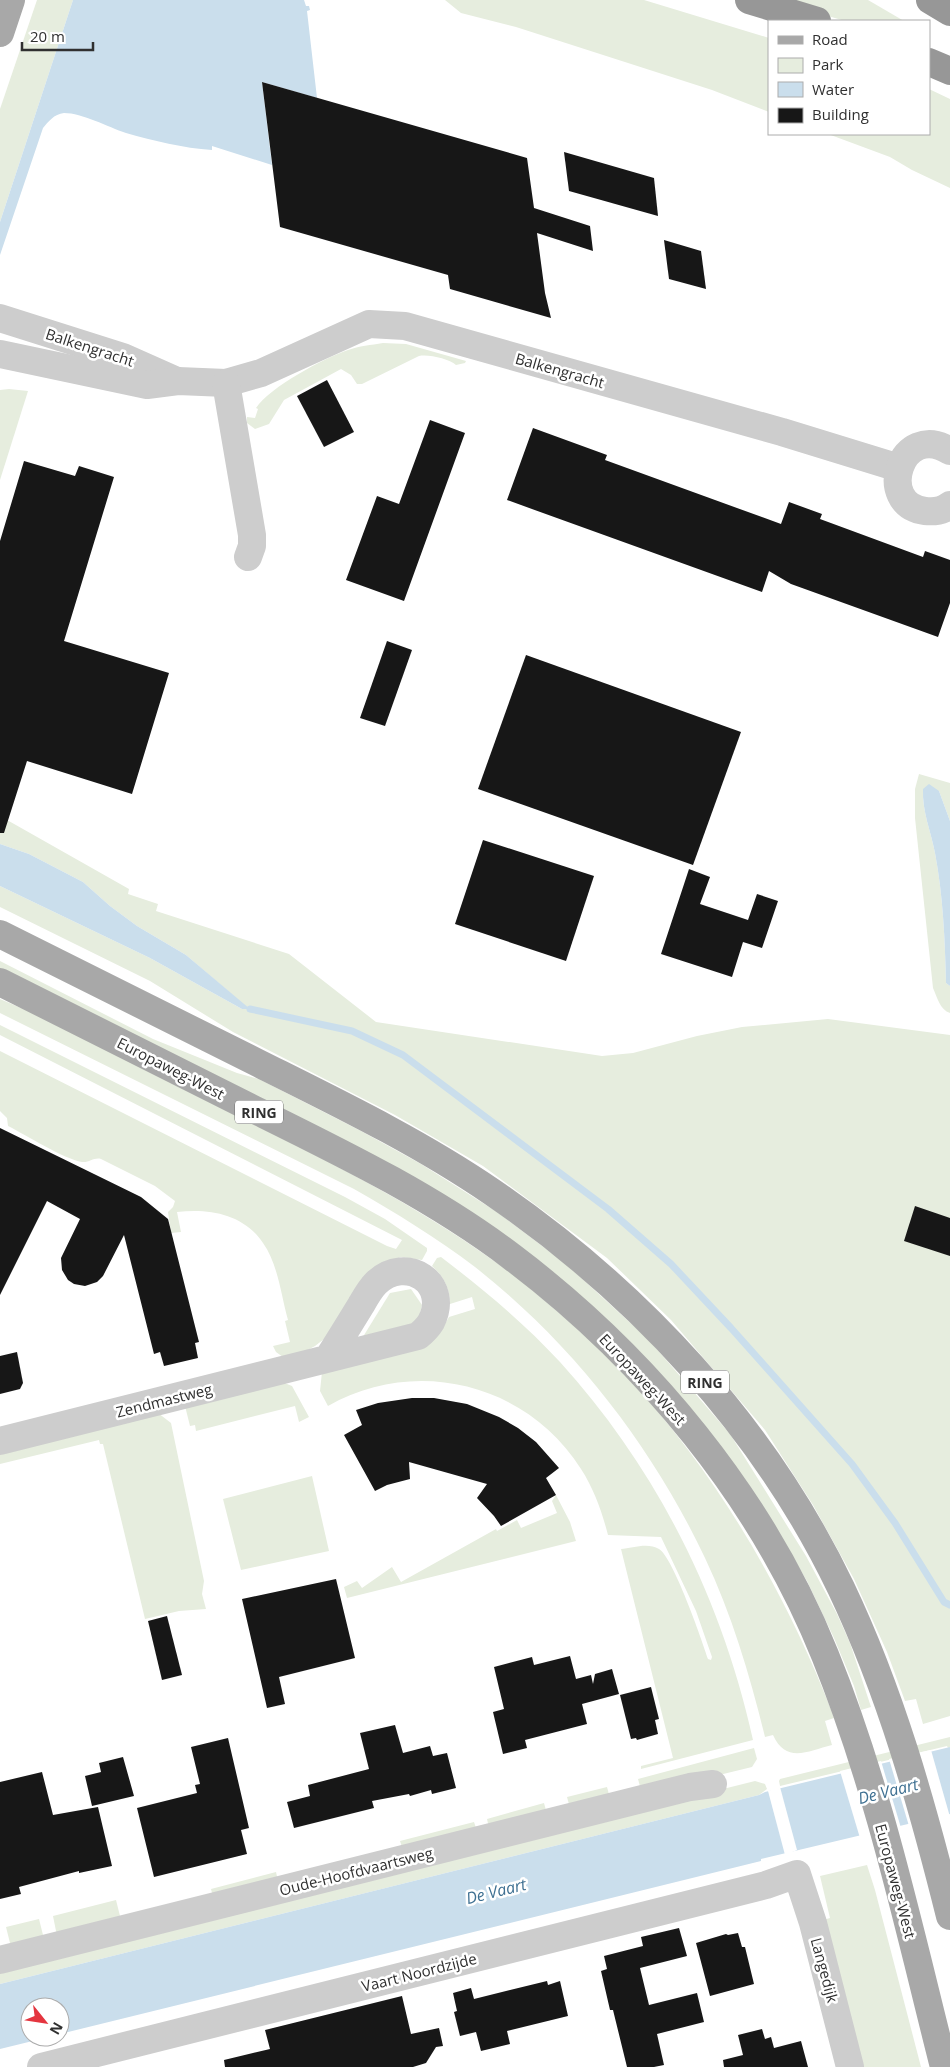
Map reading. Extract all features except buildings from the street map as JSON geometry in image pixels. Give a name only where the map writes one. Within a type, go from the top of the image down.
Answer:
[{"type":"highway","points":[[749,0],[814,20]]},
{"type":"highway","points":[[930,0],[950,12]]},
{"type":"highway","points":[[930,62],[950,70]]},
{"type":"main road","points":[[0,33],[11,0]]},
{"type":"main road","name":"RING","points":[[0,934],[315,1091],[416,1145],[489,1190],[533,1221],[604,1278],[655,1327],[705,1382],[746,1432],[783,1484],[840,1587],[890,1705],[950,1916]]},
{"type":"main road","name":"Europaweg-West","points":[[0,982],[383,1175],[446,1212],[510,1256],[573,1307],[651,1383],[699,1442],[750,1512],[794,1587],[824,1653],[848,1715],[874,1798],[898,1883],[944,2067]]},
{"type":"street","name":"Balkengracht","points":[[0,318],[123,357],[178,381]]},
{"type":"street","name":"Balkengracht","points":[[0,354],[147,385],[178,381],[226,383],[261,373],[368,324],[405,326],[766,428],[899,468]]},
{"type":"street","points":[[226,383],[252,535],[252,546],[248,557]]},
{"type":"street","points":[[950,451],[933,444],[912,450],[904,458],[899,468],[897,480],[900,493],[909,504],[920,510],[934,512],[950,505]]},
{"type":"street","name":"Zendmastweg","points":[[0,1441],[272,1374],[328,1358]]},
{"type":"street","name":"Oude-Hoofdvaartsweg","points":[[0,1960],[681,1789],[713,1784]]},
{"type":"street","name":"Vaart Noordzijde","points":[[41,2067],[756,1888],[796,1874]]},
{"type":"street","name":"Langedijk","points":[[796,1874],[813,1923],[850,2067]]},
{"type":"green space","points":[[37,0],[73,0],[0,222],[0,109]]},
{"type":"green space","points":[[445,0],[644,0],[768,38],[768,112],[712,90],[516,27],[461,13]]},
{"type":"green space","points":[[774,0],[868,0],[902,20],[842,20]]},
{"type":"green space","points":[[930,89],[950,99],[950,188],[890,157],[831,135],[930,135]]},
{"type":"green space","points":[[383,343],[406,344],[466,361],[456,365],[439,358],[419,356],[362,384],[357,384],[351,375],[341,369],[284,400],[269,424],[255,429],[247,423],[247,417],[255,418],[258,409],[256,408],[263,400],[298,374],[325,359],[348,350]]},
{"type":"green space","points":[[0,390],[28,391],[0,480]]},
{"type":"green space","points":[[919,774],[950,783],[950,821],[939,791],[923,789],[923,797],[940,885],[946,983],[950,986],[950,1013],[941,1006],[933,988],[915,818],[915,789]]},
{"type":"green space","points":[[0,816],[129,889],[128,894],[158,904],[156,911],[289,954],[376,1022],[602,1056],[633,1053],[697,1036],[742,1027],[828,1019],[950,1035],[950,1716],[923,1724],[916,1699],[905,1701],[887,1652],[854,1579],[813,1505],[765,1430],[671,1320],[607,1258],[483,1166],[395,1115],[233,1032],[150,981],[0,907],[0,886],[150,958],[242,1009],[249,1009],[186,955],[137,926],[110,906],[83,882],[29,854],[0,844]]},
{"type":"green space","points":[[0,961],[153,1039],[237,1073],[259,1079],[361,1131],[421,1164],[497,1212],[566,1264],[649,1340],[730,1434],[806,1556],[837,1614],[850,1643],[871,1707],[861,1710],[854,1686],[834,1638],[807,1581],[780,1536],[596,1311],[0,969]]},
{"type":"green space","points":[[0,999],[22,1007],[286,1140],[422,1214],[456,1235],[520,1280],[605,1354],[663,1418],[692,1456],[720,1496],[771,1579],[793,1623],[832,1712],[834,1718],[825,1721],[832,1745],[798,1753],[784,1750],[773,1735],[765,1737],[747,1669],[724,1601],[684,1516],[635,1437],[607,1399],[545,1329],[511,1297],[446,1246],[370,1198],[0,1013]]},
{"type":"green space","points":[[0,1025],[345,1197],[385,1219],[427,1248],[427,1251],[422,1260],[401,1257],[379,1265],[328,1336],[304,1352],[283,1357],[276,1352],[273,1346],[290,1342],[285,1321],[288,1320],[272,1260],[255,1233],[236,1219],[225,1215],[213,1212],[189,1211],[177,1212],[181,1232],[171,1233],[168,1212],[173,1207],[175,1201],[155,1186],[101,1159],[87,1162],[74,1160],[8,1126],[7,1118],[0,1111],[0,1051],[387,1246],[396,1249],[402,1240],[0,1035]]},
{"type":"green space","points":[[441,1257],[503,1307],[560,1362],[595,1403],[627,1446],[656,1491],[704,1587],[740,1688],[753,1740],[641,1769],[641,1766],[673,1758],[621,1549],[650,1546],[659,1549],[665,1555],[679,1582],[708,1659],[711,1660],[712,1657],[696,1611],[661,1537],[608,1535],[597,1501],[581,1469],[558,1440],[531,1416],[500,1398],[467,1386],[432,1381],[397,1383],[362,1391],[328,1406],[320,1391],[322,1372],[439,1334],[449,1317],[475,1309],[472,1297],[450,1304],[449,1293],[445,1283],[432,1266],[437,1258]]},
{"type":"green space","points":[[411,1289],[422,1305],[418,1322],[361,1340],[390,1293]]},
{"type":"green space","points":[[282,1382],[292,1386],[309,1417],[299,1422],[295,1406],[196,1431],[195,1425],[190,1426],[185,1406]]},
{"type":"green space","points":[[158,1413],[171,1423],[204,1581],[202,1594],[206,1609],[179,1611],[145,1619],[103,1444],[100,1444],[99,1440],[0,1464],[0,1453]]},
{"type":"green space","points":[[312,1476],[329,1551],[241,1570],[223,1499]]},
{"type":"green space","points":[[556,1495],[570,1522],[576,1541],[347,1598],[344,1587],[357,1581],[362,1588],[392,1567],[401,1582],[496,1529],[497,1531],[517,1520],[521,1528],[557,1513],[552,1501]]},
{"type":"green space","points":[[950,1737],[950,1747],[948,1748],[947,1746],[780,1786],[780,1779]]},
{"type":"green space","points":[[754,1748],[757,1759],[752,1767],[641,1790],[638,1779]]},
{"type":"green space","points":[[755,1781],[765,1784],[767,1789],[759,1795],[0,1984],[0,1970]]},
{"type":"green space","points":[[607,1787],[610,1798],[570,1808],[567,1797]]},
{"type":"green space","points":[[544,1803],[547,1814],[489,1828],[487,1819]]},
{"type":"green space","points":[[474,1822],[477,1831],[403,1850],[400,1841]]},
{"type":"green space","points":[[867,1865],[921,2067],[861,2067],[823,1920],[830,1918],[820,1876]]},
{"type":"green space","points":[[276,1872],[278,1881],[213,1897],[211,1889]]},
{"type":"green space","points":[[116,1900],[121,1920],[57,1936],[53,1916]]},
{"type":"green space","points":[[39,1919],[44,1939],[11,1947],[6,1927]]},
{"type":"water","points":[[73,0],[304,0],[310,10],[307,11],[317,98],[262,82],[272,165],[212,146],[212,150],[190,148],[147,139],[79,115],[64,113],[57,115],[43,128],[0,255],[0,222]]},
{"type":"water","points":[[929,784],[939,791],[950,821],[950,986],[946,983],[943,918],[938,869],[923,797],[923,789]]},
{"type":"water","points":[[0,844],[29,854],[83,882],[110,906],[137,926],[186,955],[250,1009],[242,1009],[150,958],[0,886]]},
{"type":"water","name":"De Vaart","points":[[950,1747],[950,1814],[761,1859],[761,1861],[70,2032],[70,1997],[20,1997],[20,2044],[0,2049],[0,1984]]},
{"type":"pier","points":[[931,1750],[950,1817],[909,1826],[889,1759]]},
{"type":"pier","points":[[881,1761],[901,1828],[860,1838],[840,1771]]},
{"type":"pier","points":[[780,1787],[797,1850],[785,1855],[768,1791]]},
{"type":"waterway","points":[[250,1009],[352,1031],[403,1055],[608,1209],[671,1264],[731,1328],[852,1464],[895,1523],[944,1602],[950,1605]]}]
